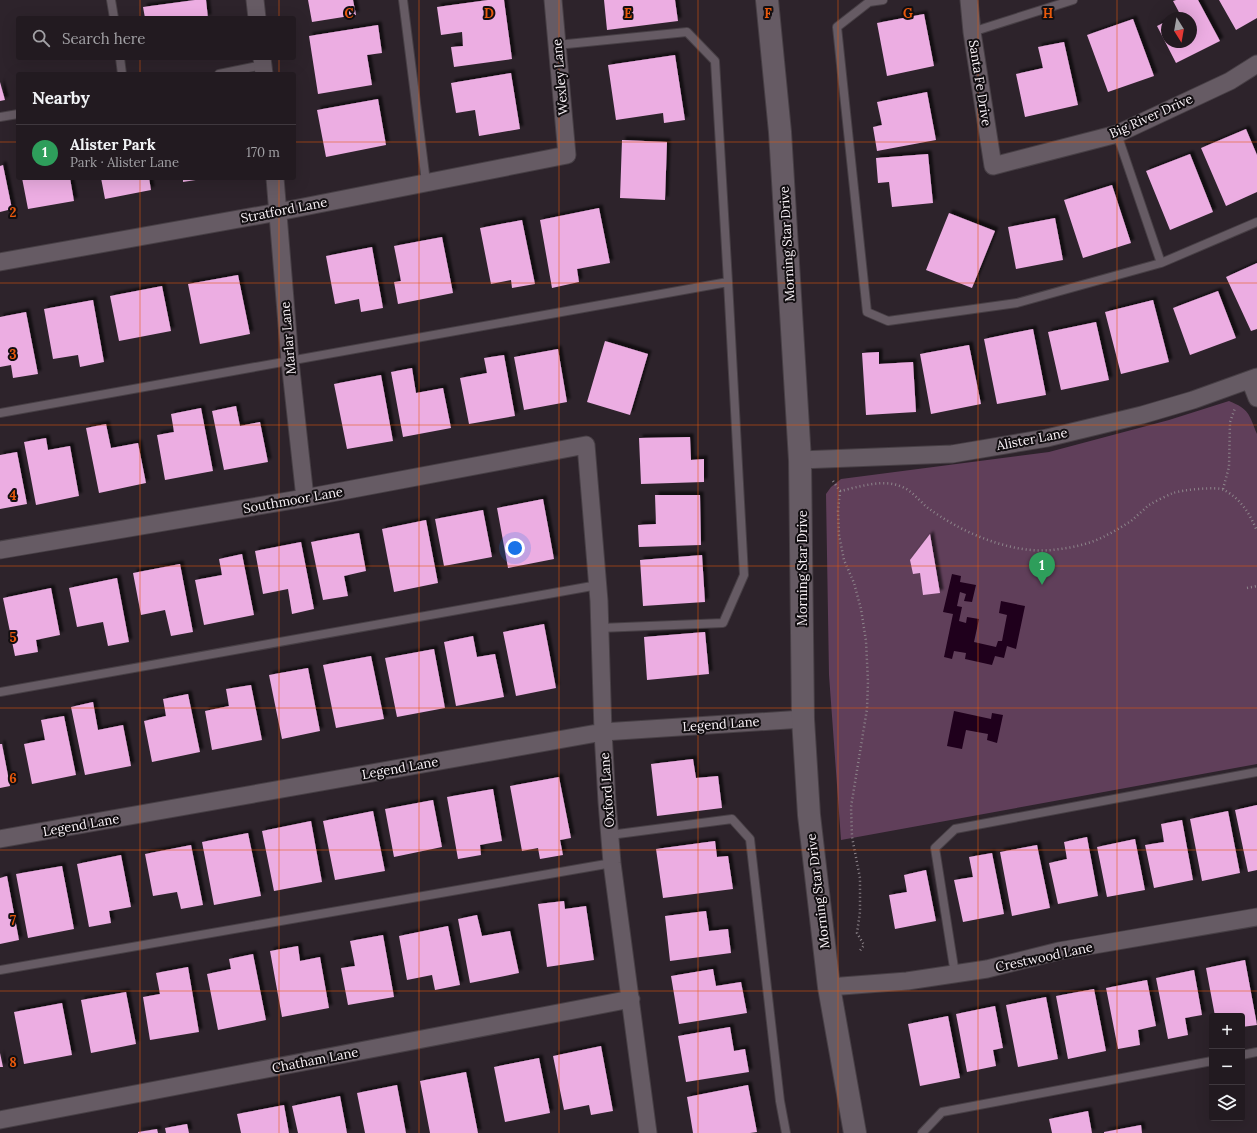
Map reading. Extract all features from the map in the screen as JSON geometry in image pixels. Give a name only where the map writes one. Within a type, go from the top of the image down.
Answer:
[{"type":"street","points":[[255,0],[257,16]]},
{"type":"street","name":"Wexley Lane","points":[[554,0],[567,155]]},
{"type":"street","name":"Morning Star Drive","points":[[767,0],[780,132],[800,460],[803,718],[809,815],[830,987],[855,1133]]},
{"type":"street","name":"Santa Fe Drive","points":[[969,0],[972,32],[993,166]]},
{"type":"street","name":"Big River Drive","points":[[993,166],[1117,134],[1230,81],[1257,64]]},
{"type":"street","name":"Stratford Lane","points":[[0,262],[278,212],[567,155]]},
{"type":"street","name":"Marlar Lane","points":[[275,180],[290,361],[305,498]]},
{"type":"street","points":[[1254,378],[1257,398]]},
{"type":"street","name":"Alister Lane","points":[[800,460],[952,454],[1047,438],[1142,415],[1193,400],[1254,378]]},
{"type":"street","name":"Oxford Lane","points":[[586,445],[598,585],[603,732],[612,862],[648,1133]]},
{"type":"street","name":"Southmoor Lane","points":[[0,550],[305,498],[586,445]]},
{"type":"street","name":"Legend Lane","points":[[0,839],[603,732],[803,718]]},
{"type":"street","name":"Crestwood Lane","points":[[830,987],[907,981],[987,969],[1059,952],[1257,917]]},
{"type":"street","name":"Chatham Lane","points":[[0,1120],[631,999]]},
{"type":"lane","points":[[111,0],[114,16]]},
{"type":"lane","points":[[403,0],[426,182]]},
{"type":"lane","points":[[883,0],[870,2],[837,28],[867,312],[888,321],[1017,303],[1161,263],[1257,222]]},
{"type":"lane","points":[[972,32],[1073,0]]},
{"type":"lane","points":[[557,45],[686,32],[715,61],[744,575],[724,623],[600,628]]},
{"type":"lane","points":[[120,60],[122,72]]},
{"type":"lane","points":[[230,72],[263,66]]},
{"type":"lane","points":[[0,118],[16,114]]},
{"type":"lane","points":[[1117,134],[1161,263]]},
{"type":"lane","points":[[0,414],[728,282]]},
{"type":"lane","points":[[0,692],[598,585]]},
{"type":"lane","points":[[955,974],[935,848],[955,829],[1257,772]]},
{"type":"lane","points":[[610,835],[732,819],[750,839],[780,1101],[786,1133]]},
{"type":"lane","points":[[0,970],[612,862]]},
{"type":"lane","points":[[1245,1054],[1257,1052]]},
{"type":"lane","points":[[922,1133],[942,1112],[1209,1061]]},
{"type":"path","points":[[1223,489],[1229,467],[1230,422],[1236,408]]},
{"type":"path","points":[[833,481],[840,490],[838,511],[839,535],[844,560],[854,583],[861,608],[866,641],[868,682],[867,709],[850,807],[852,838],[860,878],[860,912],[857,933],[864,945],[859,952]]},
{"type":"path","points":[[840,490],[887,483],[901,486],[916,495],[927,507],[951,523],[983,538],[1022,549],[1051,550],[1080,545],[1106,536],[1131,521],[1150,505],[1174,493],[1199,488],[1223,489],[1241,503],[1251,515],[1257,532]]},
{"type":"path","points":[[1247,588],[1257,586]]},
{"type":"shaded area","points":[[1229,401],[1241,407],[1248,413],[1257,434],[1257,764],[841,840],[829,675],[826,494],[831,487],[841,479],[1049,452],[1169,420]]},
{"type":"shaded area","points":[[952,574],[961,576],[960,582],[976,585],[972,602],[964,601],[966,594],[960,592],[957,606],[962,607],[959,621],[966,623],[967,617],[979,619],[974,642],[996,647],[998,641],[1002,641],[1007,615],[999,613],[1001,601],[1025,606],[1016,649],[1007,646],[1004,658],[995,656],[992,665],[965,659],[966,653],[954,651],[952,659],[944,657],[953,614],[943,612]]},
{"type":"shaded area","points":[[954,711],[991,719],[992,713],[1003,715],[997,743],[987,740],[988,734],[966,730],[962,749],[947,746]]},
{"type":"building","points":[[195,0],[206,0],[208,16],[145,16],[143,7]]},
{"type":"building","points":[[308,0],[353,0],[356,15],[312,22]]},
{"type":"building","points":[[488,0],[504,0],[512,59],[454,67],[451,47],[463,46],[462,32],[441,35],[437,7]]},
{"type":"building","points":[[604,0],[675,0],[678,21],[607,30]]},
{"type":"building","points":[[1198,0],[1220,41],[1176,63],[1168,48],[1197,48],[1197,12],[1179,12],[1173,1]]},
{"type":"building","points":[[1219,0],[1257,0],[1257,18],[1236,30]]},
{"type":"building","points":[[924,14],[934,66],[887,76],[877,23]]},
{"type":"building","points":[[1133,19],[1154,76],[1108,92],[1087,35]]},
{"type":"building","points":[[1161,24],[1161,34],[1157,26]]},
{"type":"building","points":[[378,25],[382,53],[367,55],[372,85],[318,94],[309,36]]},
{"type":"building","points":[[1064,42],[1078,105],[1025,117],[1016,74],[1043,68],[1038,47]]},
{"type":"building","points":[[675,55],[685,120],[664,123],[663,113],[616,120],[608,65]]},
{"type":"building","points":[[511,73],[520,129],[479,136],[475,110],[456,113],[451,83]]},
{"type":"building","points":[[0,82],[5,100],[0,101]]},
{"type":"building","points":[[927,92],[936,140],[877,151],[873,127],[882,125],[877,102]]},
{"type":"building","points":[[378,99],[386,145],[326,157],[317,110]]},
{"type":"building","points":[[1246,129],[1257,155],[1257,192],[1226,206],[1201,148]]},
{"type":"building","points":[[622,140],[667,142],[665,200],[620,198]]},
{"type":"building","points":[[928,154],[933,203],[892,207],[889,182],[878,183],[876,158]]},
{"type":"building","points":[[1190,154],[1213,212],[1170,230],[1146,171]]},
{"type":"building","points":[[3,165],[12,209],[0,212],[0,166]]},
{"type":"building","points":[[22,180],[70,180],[74,201],[28,209]]},
{"type":"building","points":[[101,180],[149,180],[151,190],[105,199]]},
{"type":"building","points":[[183,180],[196,180],[183,182]]},
{"type":"building","points":[[1112,185],[1131,243],[1083,258],[1064,200]]},
{"type":"building","points":[[599,208],[610,263],[577,269],[579,282],[552,288],[540,220]]},
{"type":"building","points":[[949,213],[995,231],[972,288],[926,270]]},
{"type":"building","points":[[1055,218],[1063,260],[1016,269],[1008,227]]},
{"type":"building","points":[[522,220],[535,284],[512,288],[511,280],[491,284],[480,228]]},
{"type":"building","points":[[442,237],[453,293],[398,304],[394,282],[401,281],[394,246]]},
{"type":"building","points":[[372,247],[383,308],[361,312],[359,299],[335,304],[326,256]]},
{"type":"building","points":[[1257,263],[1257,329],[1251,331],[1226,277]]},
{"type":"building","points":[[238,275],[250,334],[200,344],[188,284]]},
{"type":"building","points":[[162,286],[171,331],[119,341],[110,296]]},
{"type":"building","points":[[1218,291],[1236,338],[1190,355],[1173,308]]},
{"type":"building","points":[[93,300],[104,362],[80,367],[78,355],[53,359],[44,309]]},
{"type":"building","points":[[1153,300],[1169,362],[1121,374],[1105,312]]},
{"type":"building","points":[[26,312],[38,374],[13,378],[11,365],[0,367],[0,317]]},
{"type":"building","points":[[1096,322],[1109,380],[1061,390],[1048,332]]},
{"type":"building","points":[[1033,329],[1046,395],[997,404],[984,339]]},
{"type":"building","points":[[605,341],[648,354],[630,415],[587,402]]},
{"type":"building","points":[[969,345],[981,404],[931,414],[920,354]]},
{"type":"building","points":[[558,349],[567,402],[524,410],[514,357]]},
{"type":"building","points":[[879,352],[879,364],[913,362],[916,412],[866,415],[862,353]]},
{"type":"building","points":[[504,355],[515,416],[469,424],[460,378],[487,373],[484,358]]},
{"type":"building","points":[[412,368],[416,393],[443,388],[451,428],[403,437],[391,372]]},
{"type":"building","points":[[381,375],[393,441],[347,449],[334,384]]},
{"type":"building","points":[[236,406],[240,426],[260,422],[268,462],[224,470],[212,411]]},
{"type":"building","points":[[201,408],[213,471],[165,480],[157,435],[174,432],[171,414]]},
{"type":"building","points":[[106,424],[111,448],[138,443],[146,483],[99,493],[86,428]]},
{"type":"building","points":[[690,437],[691,460],[704,459],[704,482],[641,484],[639,438]]},
{"type":"building","points":[[46,438],[48,450],[70,446],[79,496],[36,505],[24,442]]},
{"type":"building","points":[[17,452],[27,504],[0,509],[0,455]]},
{"type":"building","points":[[655,495],[700,495],[701,545],[639,547],[638,525],[656,524]]},
{"type":"building","points":[[543,499],[554,559],[508,568],[497,508]]},
{"type":"building","points":[[483,510],[492,557],[444,566],[435,519]]},
{"type":"building","points":[[426,520],[438,583],[394,592],[382,529]]},
{"type":"building","points":[[359,533],[366,571],[344,576],[348,596],[323,600],[311,542]]},
{"type":"building","points":[[930,534],[940,593],[923,595],[920,573],[913,574],[910,560]]},
{"type":"building","points":[[301,542],[314,609],[292,614],[288,589],[263,594],[255,551]]},
{"type":"building","points":[[242,554],[254,615],[204,625],[195,580],[222,575],[219,559]]},
{"type":"building","points":[[702,555],[705,602],[643,606],[640,560]]},
{"type":"building","points":[[180,564],[193,632],[171,636],[165,610],[141,615],[133,573]]},
{"type":"building","points":[[117,578],[129,642],[108,646],[103,622],[77,627],[69,588]]},
{"type":"building","points":[[51,588],[60,635],[36,640],[38,652],[15,656],[3,598]]},
{"type":"building","points":[[544,624],[556,688],[516,696],[503,632]]},
{"type":"building","points":[[705,632],[709,674],[647,680],[644,637]]},
{"type":"building","points":[[473,636],[477,657],[495,654],[504,697],[456,706],[444,642]]},
{"type":"building","points":[[434,649],[445,708],[397,717],[385,658]]},
{"type":"building","points":[[371,656],[384,719],[336,728],[323,665]]},
{"type":"building","points":[[308,668],[320,731],[282,739],[269,675]]},
{"type":"building","points":[[251,685],[262,740],[212,750],[205,711],[229,706],[226,689]]},
{"type":"building","points":[[188,694],[200,752],[152,762],[144,721],[166,716],[163,699]]},
{"type":"building","points":[[93,702],[98,730],[123,725],[131,766],[85,775],[71,707]]},
{"type":"building","points":[[64,716],[76,775],[32,784],[24,744],[45,740],[41,720]]},
{"type":"building","points":[[0,744],[2,744],[10,786],[0,788]]},
{"type":"building","points":[[693,759],[696,778],[718,776],[722,808],[657,816],[651,764]]},
{"type":"building","points":[[559,777],[571,838],[560,840],[563,855],[540,859],[538,848],[522,851],[510,786]]},
{"type":"building","points":[[493,789],[502,841],[480,845],[481,855],[458,859],[447,797]]},
{"type":"building","points":[[433,800],[442,847],[394,857],[385,809]]},
{"type":"building","points":[[1257,805],[1257,870],[1248,872],[1235,810]]},
{"type":"building","points":[[373,811],[385,871],[335,880],[323,821]]},
{"type":"building","points":[[1228,811],[1240,873],[1202,881],[1190,819]]},
{"type":"building","points":[[1182,820],[1193,880],[1154,888],[1145,845],[1164,842],[1161,824]]},
{"type":"building","points":[[311,821],[322,882],[274,891],[262,831]]},
{"type":"building","points":[[248,833],[261,896],[214,905],[202,842]]},
{"type":"building","points":[[1087,837],[1098,896],[1058,904],[1049,863],[1067,859],[1064,842]]},
{"type":"building","points":[[1135,839],[1145,890],[1107,897],[1097,847]]},
{"type":"building","points":[[715,841],[717,857],[728,856],[733,889],[663,898],[656,849]]},
{"type":"building","points":[[191,845],[203,905],[181,909],[177,892],[153,896],[145,854]]},
{"type":"building","points":[[1037,845],[1050,908],[1012,916],[1000,852]]},
{"type":"building","points":[[992,853],[1004,914],[963,922],[954,880],[973,877],[969,857]]},
{"type":"building","points":[[121,855],[131,907],[109,911],[111,923],[89,927],[77,864]]},
{"type":"building","points":[[62,866],[74,929],[28,938],[16,874]]},
{"type":"building","points":[[926,870],[936,921],[895,929],[889,895],[907,892],[904,875]]},
{"type":"building","points":[[7,876],[19,940],[0,944],[0,878]]},
{"type":"building","points":[[564,901],[565,909],[586,906],[594,960],[547,967],[538,904]]},
{"type":"building","points":[[706,911],[709,931],[728,929],[731,953],[670,961],[665,916]]},
{"type":"building","points":[[477,915],[482,936],[510,931],[519,973],[470,983],[458,919]]},
{"type":"building","points":[[448,926],[460,985],[435,990],[432,975],[407,980],[399,936]]},
{"type":"building","points":[[383,935],[394,997],[348,1005],[341,968],[355,966],[350,941]]},
{"type":"building","points":[[298,946],[300,961],[320,957],[329,1008],[282,1017],[270,951]]},
{"type":"building","points":[[253,954],[266,1020],[218,1030],[207,974],[231,969],[229,959]]},
{"type":"building","points":[[1245,960],[1257,1025],[1245,1027],[1245,1013],[1214,1013],[1206,968]]},
{"type":"building","points":[[188,967],[199,1032],[150,1040],[143,997],[160,994],[156,973]]},
{"type":"building","points":[[713,969],[716,986],[741,982],[747,1013],[679,1024],[671,976]]},
{"type":"building","points":[[1194,970],[1202,1015],[1185,1018],[1188,1035],[1168,1039],[1156,978]]},
{"type":"building","points":[[1147,980],[1156,1026],[1138,1030],[1140,1045],[1118,1049],[1106,988]]},
{"type":"building","points":[[1094,989],[1106,1051],[1068,1059],[1056,996]]},
{"type":"building","points":[[126,992],[136,1044],[91,1053],[81,1000]]},
{"type":"building","points":[[1046,997],[1058,1059],[1018,1067],[1006,1005]]},
{"type":"building","points":[[62,1003],[72,1055],[24,1064],[14,1012]]},
{"type":"building","points":[[995,1006],[1003,1048],[993,1050],[996,1066],[967,1072],[956,1014]]},
{"type":"building","points":[[948,1016],[960,1078],[920,1086],[908,1024]]},
{"type":"building","points":[[730,1027],[734,1051],[745,1049],[749,1072],[686,1082],[678,1036]]},
{"type":"building","points":[[601,1046],[613,1111],[591,1115],[589,1105],[564,1110],[553,1056]]},
{"type":"building","points":[[0,1053],[3,1067],[0,1067]]},
{"type":"building","points":[[539,1058],[550,1113],[505,1122],[494,1067]]},
{"type":"building","points":[[466,1072],[478,1133],[430,1133],[420,1081]]},
{"type":"building","points":[[397,1085],[406,1133],[365,1133],[357,1093]]},
{"type":"building","points":[[748,1085],[757,1132],[693,1133],[687,1097]]},
{"type":"building","points":[[340,1096],[347,1133],[298,1133],[292,1106]]},
{"type":"building","points":[[284,1105],[289,1133],[241,1133],[237,1114]]},
{"type":"building","points":[[1088,1111],[1092,1133],[1052,1133],[1049,1119]]},
{"type":"building","points":[[187,1124],[189,1133],[166,1133],[165,1128]]},
{"type":"building","points":[[1141,1125],[1142,1133],[1104,1133],[1104,1132]]},
{"type":"building","points":[[157,1129],[158,1133],[138,1133],[138,1132]]},
{"type":"place","name":"Alister Park","points":[[1042,585]]}]
